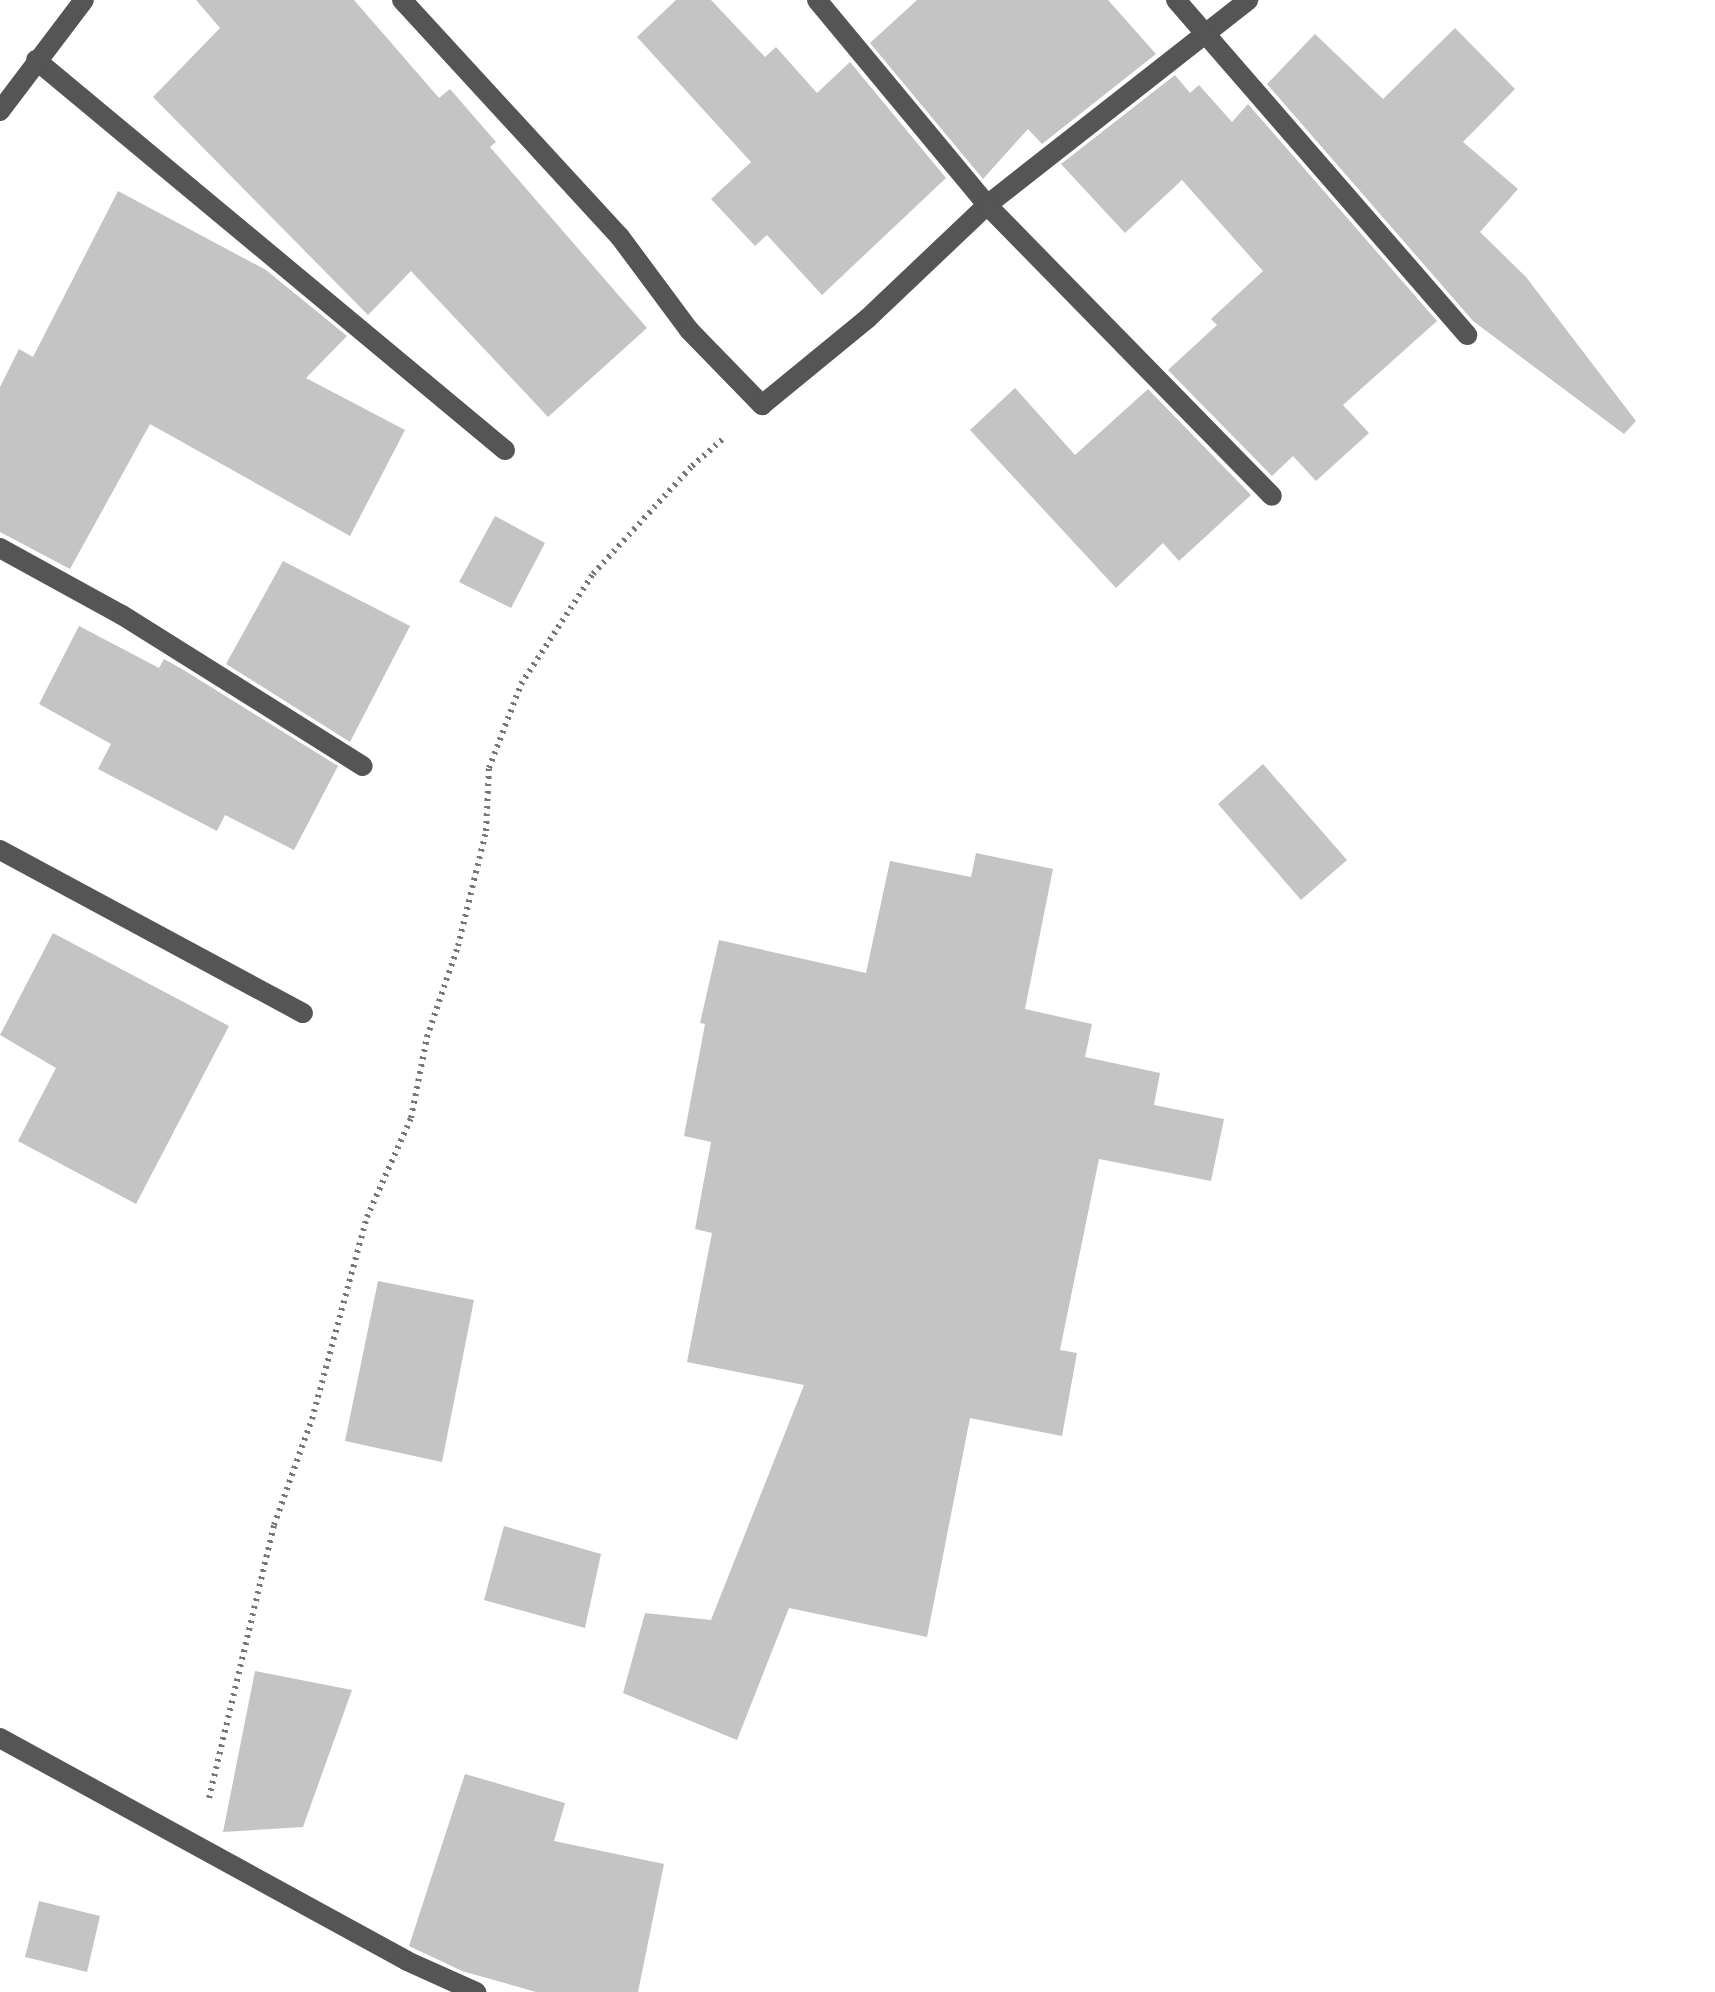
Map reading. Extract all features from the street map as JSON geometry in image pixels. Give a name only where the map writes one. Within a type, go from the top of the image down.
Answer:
[{"type":"street","points":[[0,112],[84,0]]},
{"type":"street","points":[[402,0],[620,237],[690,330],[762,405],[867,319],[987,205],[1208,36],[1248,0]]},
{"type":"street","points":[[816,0],[987,205],[1272,496]]},
{"type":"street","points":[[1176,0],[1467,335]]},
{"type":"street","points":[[36,60],[505,450]]},
{"type":"street","points":[[0,548],[122,615],[362,766]]},
{"type":"street","points":[[0,850],[303,1013]]},
{"type":"street","points":[[0,1738],[406,1961],[476,1992]]},
{"type":"path","points":[[196,1848],[243,1668],[274,1525],[312,1419],[367,1217],[411,1118],[427,1037],[458,946],[486,831],[490,768],[522,684],[594,574],[692,466],[762,405]]},
{"type":"building","points":[[196,0],[354,0],[439,98],[450,89],[496,142],[490,147],[647,328],[548,417],[411,271],[368,315],[153,97],[220,28]]},
{"type":"building","points":[[676,0],[711,0],[765,57],[776,47],[817,93],[850,62],[946,178],[822,295],[767,235],[755,246],[711,199],[751,162],[637,37]]},
{"type":"building","points":[[917,0],[1108,0],[1156,54],[1042,144],[1028,129],[983,179],[870,43]]},
{"type":"building","points":[[1455,28],[1515,89],[1463,142],[1518,189],[1480,232],[1526,277],[1636,421],[1624,434],[1473,321],[1267,84],[1315,34],[1383,99]]},
{"type":"building","points":[[1175,75],[1190,93],[1199,85],[1232,122],[1248,104],[1437,321],[1343,405],[1369,433],[1316,481],[1293,456],[1272,476],[1168,370],[1217,325],[1211,319],[1263,271],[1182,180],[1125,233],[1061,164]]},
{"type":"building","points":[[118,191],[266,270],[347,336],[306,378],[405,430],[350,536],[150,424],[70,569],[0,532],[0,387],[19,349],[33,357]]},
{"type":"building","points":[[1015,388],[1075,455],[1148,389],[1251,495],[1179,561],[1163,543],[1116,588],[970,430]]},
{"type":"building","points":[[495,516],[545,543],[511,608],[459,582]]},
{"type":"building","points":[[283,561],[410,626],[350,742],[226,664]]},
{"type":"building","points":[[79,626],[159,668],[164,659],[338,766],[294,850],[225,815],[217,831],[98,769],[111,744],[39,704]]},
{"type":"building","points":[[1263,764],[1347,860],[1301,900],[1218,804]]},
{"type":"building","points":[[976,853],[1053,869],[1025,1009],[1092,1024],[1085,1057],[1160,1073],[1154,1105],[1224,1119],[1211,1181],[1099,1159],[1060,1350],[1077,1353],[1062,1436],[970,1418],[927,1637],[789,1608],[737,1740],[623,1693],[645,1613],[711,1620],[804,1385],[687,1362],[712,1233],[695,1229],[711,1142],[684,1136],[705,1024],[700,1023],[719,940],[866,973],[890,861],[971,877]]},
{"type":"building","points":[[53,933],[229,1026],[136,1204],[18,1141],[56,1068],[0,1035]]},
{"type":"building","points":[[378,1281],[474,1300],[442,1462],[345,1441]]},
{"type":"building","points":[[504,1526],[601,1554],[585,1628],[484,1600]]},
{"type":"building","points":[[255,1671],[352,1690],[303,1827],[223,1832]]},
{"type":"building","points":[[465,1774],[565,1803],[554,1841],[664,1864],[638,1992],[536,1992],[462,1971],[409,1946]]},
{"type":"building","points":[[39,1901],[100,1916],[87,1972],[25,1957]]}]
